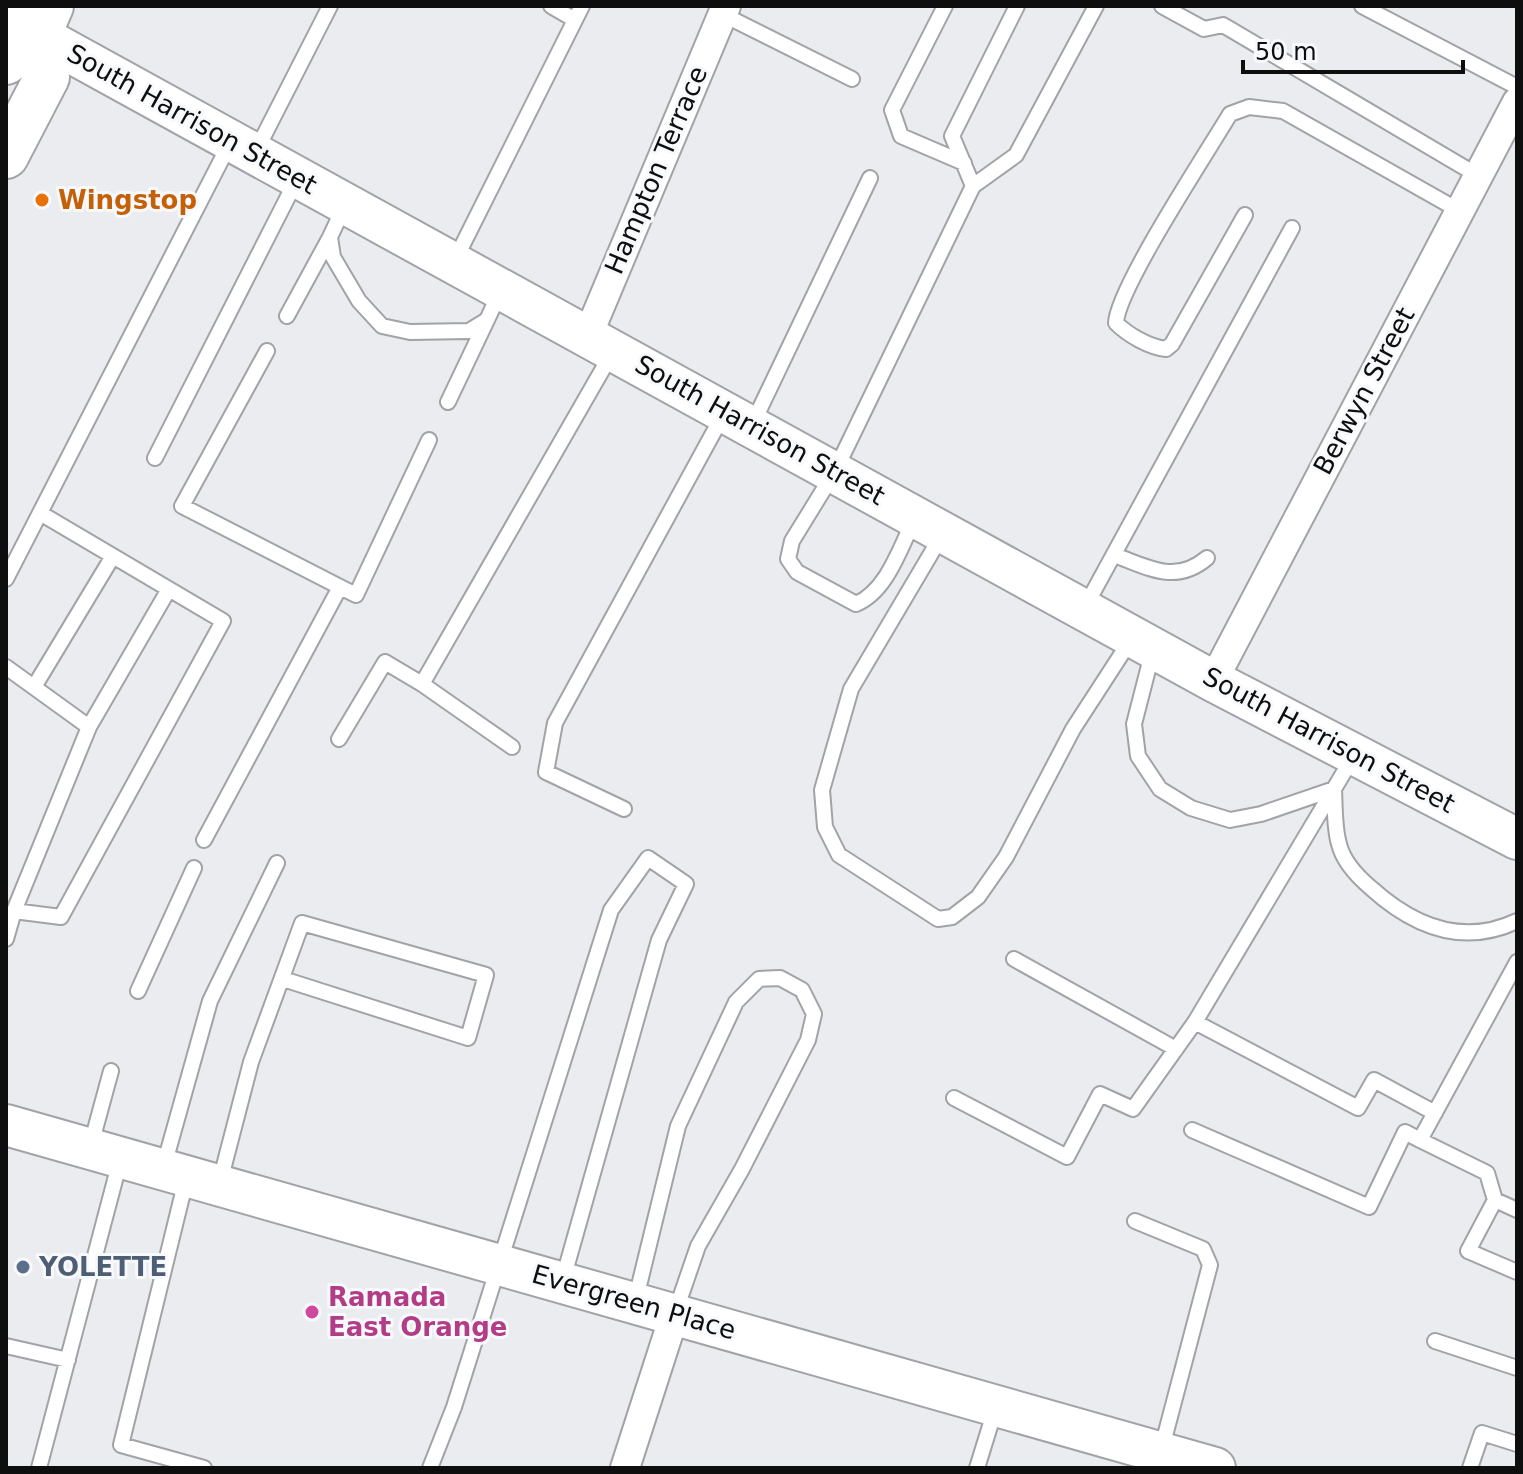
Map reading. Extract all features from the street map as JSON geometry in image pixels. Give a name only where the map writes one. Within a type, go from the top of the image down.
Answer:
[{"type":"main road","name":"South Harrison Street","points":[[25,30],[298,177],[338,220],[454,262],[494,304],[601,342],[835,471],[930,534],[1085,608],[1135,647],[1213,681],[1517,839]]},
{"type":"main road","points":[[6,156],[47,77],[25,30]]},
{"type":"main road","name":"Evergreen Place","points":[[6,1125],[1215,1468]]},
{"type":"street","name":"Hampton Terrace","points":[[601,342],[724,10]]},
{"type":"street","name":"Berwyn Street","points":[[1213,681],[1517,102]]},
{"type":"street","points":[[625,1468],[675,1313]]},
{"type":"lane","points":[[6,579],[243,147],[330,6]]},
{"type":"lane","points":[[551,6],[575,20]]},
{"type":"lane","points":[[454,262],[582,6]]},
{"type":"lane","points":[[945,6],[892,110],[901,136],[964,163]]},
{"type":"lane","points":[[973,186],[952,136],[1017,6]]},
{"type":"lane","points":[[930,534],[870,599],[856,604],[797,572],[788,559],[792,541],[835,471],[973,186],[1016,155],[1096,6]]},
{"type":"lane","points":[[1162,6],[1204,29],[1223,25],[1477,175]]},
{"type":"lane","points":[[1362,6],[1517,87]]},
{"type":"lane","points":[[724,10],[852,79]]},
{"type":"lane","points":[[1245,215],[1172,344],[1166,349],[1157,348],[1116,323],[1117,313],[1142,263],[1230,114],[1249,107],[1283,111],[1458,210]]},
{"type":"lane","points":[[155,458],[298,177]]},
{"type":"lane","points":[[624,809],[546,772],[555,723],[738,418],[870,178]]},
{"type":"lane","points":[[338,220],[333,257],[359,301],[382,326],[410,332],[469,331],[494,304]]},
{"type":"lane","points":[[287,316],[338,220]]},
{"type":"lane","points":[[1085,608],[1292,228]]},
{"type":"lane","points":[[448,402],[494,304]]},
{"type":"lane","points":[[422,684],[601,342]]},
{"type":"lane","points":[[267,351],[182,506],[356,595],[429,440]]},
{"type":"lane","points":[[14,911],[61,917],[223,621],[40,513]]},
{"type":"lane","points":[[930,534],[851,689],[822,790],[825,827],[839,855],[938,919],[952,917],[978,897],[1006,857],[1073,729],[1135,647]]},
{"type":"lane","points":[[1114,555],[1163,572],[1180,574],[1197,567],[1207,558]]},
{"type":"lane","points":[[34,687],[113,556]]},
{"type":"lane","points":[[204,840],[340,587]]},
{"type":"lane","points":[[6,939],[14,911],[89,727],[169,589]]},
{"type":"lane","points":[[1135,647],[1134,724],[1138,756],[1160,789],[1191,808],[1230,820],[1261,814],[1334,789]]},
{"type":"lane","points":[[339,739],[385,662],[512,747]]},
{"type":"lane","points":[[6,667],[89,727]]},
{"type":"lane","points":[[954,1098],[1067,1157],[1100,1094],[1133,1109],[1195,1022],[1355,753]]},
{"type":"lane","points":[[1334,789],[1339,845],[1356,875],[1396,910],[1434,929],[1479,933],[1517,921]]},
{"type":"lane","points":[[430,1468],[454,1407],[611,910],[648,858],[686,884],[659,940],[563,1282]]},
{"type":"lane","points":[[204,1468],[121,1445],[190,1177],[210,1001],[277,863]]},
{"type":"lane","points":[[138,991],[194,868]]},
{"type":"lane","points":[[190,1177],[251,1062],[302,923],[486,975],[468,1038],[283,979]]},
{"type":"lane","points":[[1014,959],[1176,1049]]},
{"type":"lane","points":[[1420,1140],[1517,962]]},
{"type":"lane","points":[[635,1302],[678,1126],[736,1002],[759,979],[780,978],[802,990],[814,1014],[808,1040],[742,1169],[698,1246],[675,1313]]},
{"type":"lane","points":[[1195,1022],[1358,1108],[1374,1080],[1435,1113]]},
{"type":"lane","points":[[39,1468],[68,1360],[106,1153],[111,1071]]},
{"type":"lane","points":[[1192,1130],[1369,1207],[1405,1132],[1487,1173],[1495,1200],[1468,1251],[1517,1272]]},
{"type":"lane","points":[[1495,1200],[1517,1210]]},
{"type":"lane","points":[[1135,1221],[1203,1249],[1210,1265],[1160,1452]]},
{"type":"lane","points":[[1435,1341],[1517,1368]]},
{"type":"lane","points":[[6,1346],[68,1360]]},
{"type":"lane","points":[[977,1468],[997,1405]]},
{"type":"lane","points":[[1470,1468],[1482,1433],[1517,1444]]},
{"type":"place","name":"Wingstop","points":[[42,200]]},
{"type":"place","name":"YOLETTE","points":[[23,1267]]},
{"type":"place","name":"Ramada East Orange","points":[[312,1312]]}]
